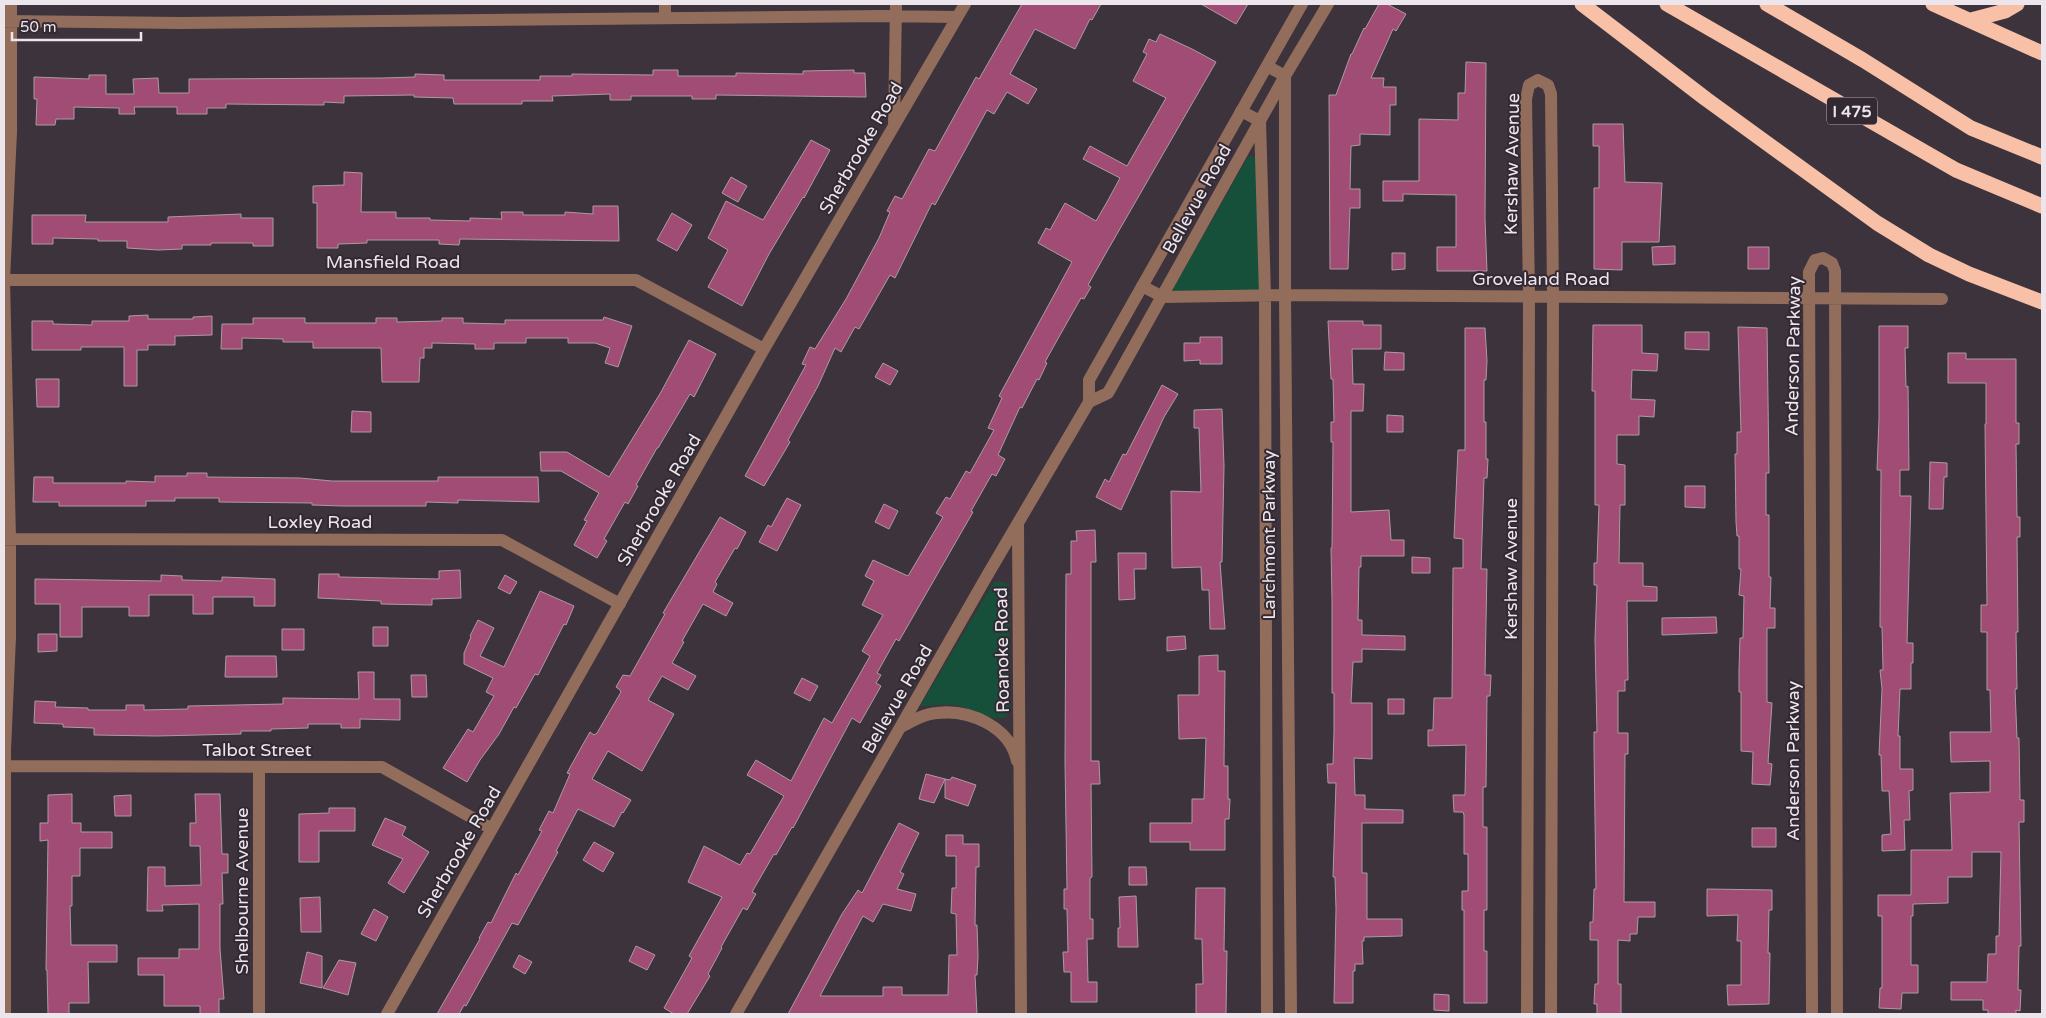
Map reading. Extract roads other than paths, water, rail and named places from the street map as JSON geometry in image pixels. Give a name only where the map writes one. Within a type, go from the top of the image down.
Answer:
[{"type":"highway","points":[[1582,4],[1713,104],[1877,223],[1937,259],[1969,274],[2042,302]]},
{"type":"highway","name":"I 475","points":[[1667,4],[1956,170],[2042,206]]},
{"type":"highway","name":"I 475","points":[[1767,4],[1863,60],[1972,128],[2042,157]]},
{"type":"highway","points":[[1933,4],[2042,53]]},
{"type":"highway","points":[[1971,20],[2005,11],[2017,4]]},
{"type":"street","points":[[5,1014],[4,750],[10,637],[4,280],[11,132],[8,21],[11,4]]},
{"type":"street","points":[[665,4],[665,18]]},
{"type":"street","name":"Sherbrooke Road","points":[[387,1014],[764,349],[965,4]]},
{"type":"street","name":"Bellevue Road","points":[[736,1014],[1089,402],[1089,380],[1302,4]]},
{"type":"street","name":"Bellevue Road","points":[[1089,402],[1108,393],[1285,76],[1328,4]]},
{"type":"street","points":[[8,21],[181,23],[665,18],[896,10],[957,17]]},
{"type":"street","points":[[894,127],[896,10]]},
{"type":"street","points":[[1267,66],[1285,76]]},
{"type":"street","name":"Larchmont Parkway","points":[[1285,76],[1284,295],[1291,1014]]},
{"type":"street","name":"Kershaw Avenue","points":[[1527,1014],[1529,297],[1526,98],[1529,85],[1538,80],[1548,85],[1552,94],[1551,1014]]},
{"type":"street","points":[[1241,111],[1260,121]]},
{"type":"street","name":"Larchmont Parkway","points":[[1260,121],[1265,296],[1267,1014]]},
{"type":"street","name":"Anderson Parkway","points":[[1812,1014],[1809,272],[1815,260],[1823,258],[1832,263],[1835,271],[1837,1014]]},
{"type":"street","name":"Mansfield Road","points":[[4,280],[636,280],[764,349]]},
{"type":"street","name":"Groveland Road","points":[[1142,286],[1163,297],[1284,295],[1942,299]]},
{"type":"street","name":"Roanoke Road","points":[[1018,524],[1021,1014]]},
{"type":"street","name":"Loxley Road","points":[[7,539],[502,540],[620,604]]},
{"type":"street","name":"Roanoke Road","points":[[901,728],[920,717],[937,712],[974,716],[990,724],[1004,735],[1015,750],[1021,775]]},
{"type":"street","name":"Talbot Street","points":[[5,766],[382,767],[492,830]]},
{"type":"street","name":"Shelbourne Avenue","points":[[259,768],[259,1014]]}]
